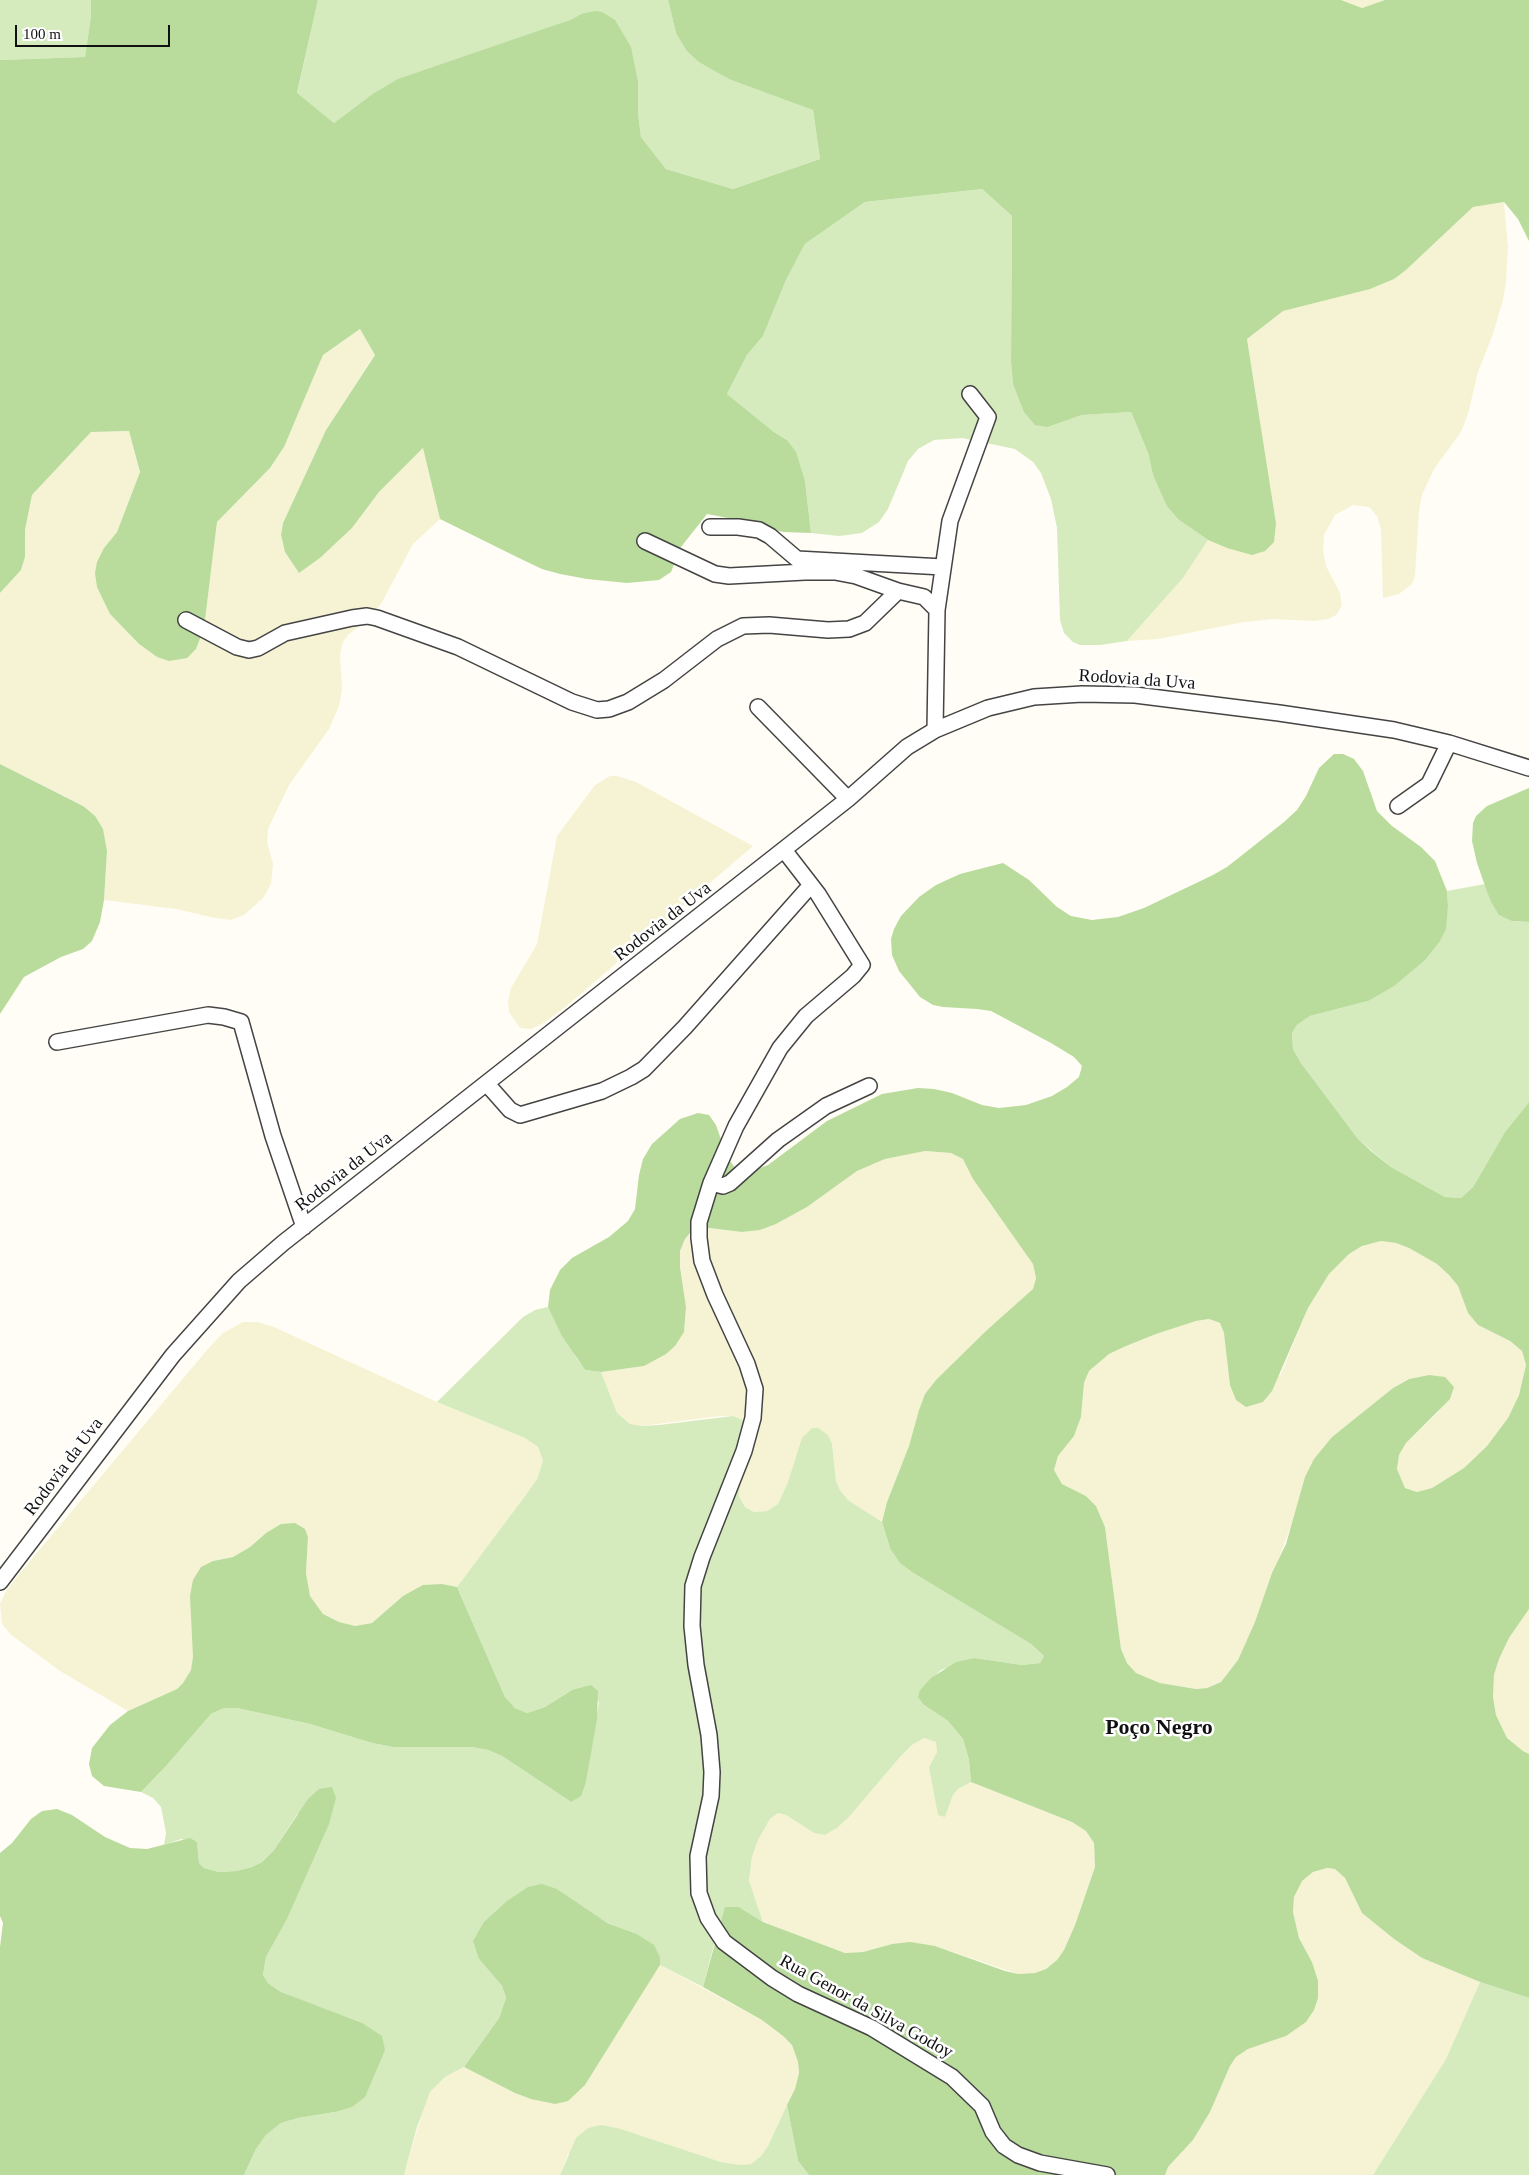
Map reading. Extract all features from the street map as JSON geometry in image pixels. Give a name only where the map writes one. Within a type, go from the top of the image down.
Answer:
[{"type":"street","points":[[935,730],[937,610],[950,521],[988,417],[970,394]]},
{"type":"street","points":[[710,527],[738,527],[759,530],[770,536],[797,559],[943,567]]},
{"type":"street","points":[[645,541],[715,574],[728,576],[835,572],[856,576],[898,592],[924,597],[937,610]]},
{"type":"street","points":[[186,620],[237,647],[249,650],[258,648],[285,633],[352,618],[367,616],[377,618],[458,647],[572,702],[597,710],[609,709],[628,702],[664,680],[717,639],[743,626],[769,625],[849,630],[865,624],[898,592]]},
{"type":"street","name":"Rodovia da Uva","points":[[0,1582],[190,1335],[239,1281],[304,1227],[848,799],[907,747],[935,730],[988,708],[1027,699],[1052,695],[1110,693],[1279,712],[1394,730],[1450,742],[1529,768]]},
{"type":"street","points":[[758,707],[848,799]]},
{"type":"street","points":[[1398,806],[1429,784],[1450,742]]},
{"type":"street","name":"Rua Genor da Silva Godoy","points":[[784,850],[836,921],[862,965],[853,976],[806,1016],[780,1048],[748,1102],[711,1183],[699,1222],[702,1261],[715,1295],[747,1364],[755,1389],[753,1418],[744,1451],[702,1557],[693,1586],[692,1626],[696,1665],[709,1735],[712,1772],[711,1796],[698,1856],[699,1893],[708,1918],[724,1942],[772,1978],[798,1994],[872,2028],[952,2077],[982,2106],[993,2132],[1004,2146],[1018,2155],[1040,2163],[1107,2175]]},
{"type":"street","points":[[488,1084],[510,1110],[520,1115],[602,1090],[644,1069],[685,1027],[744,958],[811,885]]},
{"type":"street","points":[[57,1042],[208,1015],[241,1022],[273,1136],[304,1227]]},
{"type":"street","points":[[711,1183],[723,1186],[730,1183],[778,1140],[826,1106],[869,1086]]},
{"type":"shaded area","points":[[1341,0],[1385,0],[1362,8]]},
{"type":"shaded area","points":[[1504,202],[1508,247],[1503,300],[1493,334],[1478,372],[1468,414],[1461,432],[1434,469],[1422,495],[1419,510],[1415,576],[1412,584],[1399,594],[1383,598],[1381,529],[1377,516],[1369,507],[1353,505],[1335,515],[1324,535],[1323,551],[1326,566],[1340,593],[1342,606],[1336,615],[1328,619],[1313,621],[1274,619],[1244,622],[1158,639],[1127,641],[1183,578],[1208,540],[1227,548],[1276,523],[1247,339],[1282,311],[1406,270],[1473,207]]},
{"type":"shaded area","points":[[360,329],[375,354],[326,430],[283,523],[281,535],[285,552],[299,573],[320,558],[352,528],[379,492],[423,448],[440,519],[413,544],[381,604],[343,642],[340,654],[342,690],[339,706],[329,729],[289,785],[268,829],[267,842],[273,864],[271,884],[263,898],[244,915],[231,920],[176,909],[104,900],[107,851],[83,806],[0,764],[0,593],[21,570],[25,557],[25,530],[32,495],[91,432],[129,431],[140,472],[117,532],[104,548],[110,614],[139,644],[157,657],[204,628],[217,522],[270,468],[284,447],[323,355]]},
{"type":"shaded area","points":[[610,776],[617,776],[636,782],[753,846],[564,1008],[542,1024],[531,1029],[520,1028],[509,1012],[508,1001],[511,988],[537,944],[557,836],[595,785]]},
{"type":"shaded area","points":[[925,1151],[951,1153],[963,1159],[988,1201],[1026,1252],[1033,1264],[1036,1278],[1033,1289],[1024,1299],[987,1330],[925,1394],[909,1446],[887,1502],[882,1522],[848,1500],[840,1490],[836,1481],[832,1444],[788,1482],[778,1504],[767,1511],[754,1512],[745,1507],[739,1496],[745,1421],[733,1416],[720,1416],[642,1426],[630,1424],[617,1414],[601,1372],[644,1366],[684,1332],[686,1307],[680,1267],[680,1251],[690,1233],[709,1228],[742,1232],[760,1230],[776,1224],[807,1207],[857,1171],[885,1159]]},
{"type":"shaded area","points":[[1381,1241],[1396,1243],[1409,1248],[1437,1264],[1458,1286],[1468,1313],[1478,1325],[1510,1341],[1522,1351],[1526,1365],[1519,1395],[1508,1418],[1487,1446],[1464,1468],[1432,1488],[1417,1492],[1405,1488],[1397,1469],[1399,1455],[1406,1443],[1439,1411],[1429,1375],[1408,1379],[1393,1388],[1332,1437],[1293,1520],[1256,1622],[1238,1660],[1221,1682],[1207,1688],[1196,1689],[1160,1683],[1136,1673],[1127,1663],[1121,1649],[1105,1527],[1096,1506],[1086,1496],[1062,1484],[1054,1470],[1058,1456],[1074,1436],[1081,1417],[1084,1383],[1089,1371],[1109,1354],[1126,1346],[1156,1334],[1196,1321],[1209,1319],[1220,1323],[1224,1333],[1280,1376],[1308,1308],[1329,1274],[1349,1254],[1362,1246]]},
{"type":"shaded area","points":[[243,1322],[257,1322],[274,1327],[437,1402],[525,1438],[538,1447],[543,1461],[537,1479],[457,1587],[442,1584],[403,1596],[372,1623],[355,1626],[339,1622],[323,1614],[310,1596],[306,1573],[308,1537],[266,1533],[250,1547],[233,1557],[213,1561],[191,1670],[177,1689],[128,1711],[60,1671],[10,1634],[2,1624],[0,1604],[6,1591],[20,1573],[207,1350],[223,1333]]},
{"type":"shaded area","points":[[1529,1609],[1529,1754],[1507,1738],[1496,1715],[1493,1697],[1494,1675],[1499,1659],[1509,1638]]},
{"type":"shaded area","points":[[924,1738],[936,1741],[937,1752],[929,1767],[945,1817],[953,1795],[958,1789],[971,1782],[1072,1822],[1087,1831],[1094,1843],[1095,1867],[1075,1925],[1064,1950],[1057,1960],[1046,1969],[1035,1973],[1018,1974],[935,1946],[892,1944],[863,1952],[845,1953],[763,1922],[749,1882],[752,1857],[758,1840],[770,1819],[778,1813],[786,1815],[814,1833],[825,1835],[837,1828],[849,1817],[900,1757],[912,1745]]},
{"type":"shaded area","points":[[1327,1868],[1335,1869],[1345,1878],[1362,1913],[1394,1939],[1422,1958],[1480,1982],[1446,2059],[1373,2175],[1165,2175],[1168,2167],[1193,2140],[1210,2112],[1230,2066],[1236,2057],[1248,2049],[1286,2036],[1312,1962],[1299,1938],[1293,1912],[1294,1897],[1301,1881],[1313,1872]]},
{"type":"shaded area","points":[[660,1965],[762,2020],[792,2045],[798,2062],[799,2074],[795,2089],[768,2146],[761,2156],[751,2164],[741,2165],[721,2162],[621,2129],[568,2154],[560,2175],[404,2175],[425,2103],[430,2092],[445,2077],[464,2067],[515,2093],[585,2085]]},
{"type":"green space","points":[[0,0],[91,0],[91,16],[85,57],[0,60]]},
{"type":"green space","points":[[91,0],[318,0],[297,93],[334,123],[371,95],[398,79],[570,20],[581,14],[595,11],[602,12],[615,20],[631,47],[638,82],[638,112],[641,137],[666,169],[733,189],[820,159],[813,110],[729,79],[699,62],[687,51],[676,33],[668,0],[1341,0],[1362,8],[1385,0],[1529,0],[1529,241],[1518,219],[1504,202],[1473,207],[1394,279],[1370,289],[1283,311],[1247,339],[1276,523],[1274,542],[1265,551],[1252,555],[1208,540],[1179,520],[1167,506],[1153,475],[1148,453],[1131,412],[1082,415],[1048,427],[1035,425],[1024,412],[1013,384],[1011,362],[1012,216],[982,189],[865,202],[805,244],[786,280],[763,336],[747,355],[727,394],[774,432],[787,440],[796,452],[805,481],[811,533],[765,529],[744,521],[707,514],[681,547],[671,572],[659,580],[627,583],[587,579],[542,569],[440,519],[423,448],[379,492],[352,528],[320,558],[299,573],[285,552],[281,535],[283,523],[326,430],[375,355],[360,329],[323,355],[284,447],[270,468],[217,522],[204,628],[196,649],[187,658],[169,661],[157,657],[139,644],[110,614],[97,587],[95,573],[97,562],[104,548],[117,532],[140,472],[129,431],[91,432],[32,495],[25,530],[25,557],[21,570],[0,593],[0,60],[85,57],[91,16]]},
{"type":"green space","points":[[318,0],[668,0],[676,33],[772,94],[813,110],[820,159],[733,189],[666,169],[641,137],[638,112],[581,14],[570,20],[371,95],[334,123],[297,94]]},
{"type":"green space","points":[[982,189],[1012,216],[1011,362],[1013,384],[1048,427],[1082,415],[1131,412],[1148,453],[1153,475],[1179,520],[1208,540],[1183,578],[1127,641],[1100,645],[1080,645],[1073,642],[1064,633],[1060,620],[1057,528],[1051,499],[1041,473],[1033,462],[1015,449],[962,438],[934,440],[918,449],[908,461],[888,509],[879,522],[862,533],[839,536],[811,533],[805,481],[787,440],[774,432],[727,394],[747,355],[763,336],[786,280],[805,244],[865,202]]},
{"type":"green space","points":[[1334,754],[1343,754],[1354,759],[1363,771],[1377,811],[1392,826],[1421,847],[1435,861],[1447,891],[1448,905],[1446,929],[1440,941],[1425,960],[1394,986],[1368,1001],[1310,1016],[1297,1025],[1292,1033],[1293,1049],[1301,1063],[1358,1139],[1391,1167],[1445,1197],[1461,1198],[1473,1187],[1505,1132],[1529,1102],[1529,1609],[1509,1638],[1499,1659],[1494,1675],[1493,1697],[1496,1715],[1507,1738],[1529,1754],[1529,1998],[1480,1982],[1422,1958],[1394,1939],[1362,1913],[1345,1878],[1335,1869],[1327,1868],[1313,1872],[1302,1881],[1294,1897],[1293,1912],[1299,1938],[1312,1962],[1318,1981],[1318,1998],[1314,2010],[1306,2022],[1286,2036],[1248,2049],[1236,2057],[1230,2066],[1210,2112],[1193,2140],[1168,2167],[1165,2175],[809,2175],[798,2161],[787,2105],[795,2089],[799,2073],[798,2062],[792,2045],[762,2020],[703,1987],[725,1907],[739,1907],[763,1922],[845,1953],[863,1952],[892,1944],[910,1942],[935,1946],[1005,1971],[1018,1974],[1035,1973],[1046,1969],[1057,1960],[1064,1950],[1075,1925],[1095,1867],[1094,1843],[1086,1831],[1072,1822],[971,1782],[969,1760],[963,1739],[948,1721],[924,1705],[918,1697],[920,1690],[931,1678],[956,1662],[975,1658],[1022,1665],[1040,1663],[1044,1656],[1031,1644],[900,1563],[890,1548],[882,1522],[887,1502],[909,1446],[925,1394],[936,1380],[987,1330],[1033,1289],[1036,1278],[1033,1264],[973,1179],[963,1159],[951,1153],[925,1151],[885,1159],[857,1171],[807,1207],[776,1224],[760,1230],[742,1232],[709,1228],[690,1233],[680,1251],[680,1267],[686,1307],[684,1332],[675,1346],[666,1354],[644,1366],[601,1372],[585,1370],[562,1336],[548,1307],[550,1290],[560,1270],[572,1258],[609,1237],[628,1221],[635,1209],[643,1159],[652,1144],[680,1119],[698,1113],[709,1115],[716,1125],[727,1157],[736,1169],[747,1173],[768,1165],[827,1121],[882,1094],[918,1088],[934,1089],[952,1093],[982,1105],[999,1108],[1026,1105],[1052,1096],[1067,1087],[1079,1077],[1082,1066],[1074,1057],[991,1011],[943,1007],[933,1005],[920,997],[899,971],[892,955],[891,939],[901,916],[919,897],[936,885],[960,874],[1003,863],[1029,880],[1057,907],[1071,916],[1092,920],[1118,917],[1144,908],[1227,867],[1284,822],[1297,810],[1319,768]],"holes":[[[1381,1241],[1396,1243],[1437,1264],[1458,1286],[1468,1313],[1478,1325],[1510,1341],[1522,1351],[1526,1365],[1519,1395],[1508,1418],[1487,1446],[1464,1468],[1432,1488],[1417,1492],[1405,1488],[1397,1469],[1399,1455],[1406,1443],[1450,1399],[1454,1387],[1445,1377],[1429,1375],[1409,1379],[1393,1388],[1332,1437],[1314,1459],[1305,1477],[1286,1544],[1272,1573],[1255,1622],[1238,1660],[1221,1682],[1207,1688],[1196,1689],[1160,1683],[1136,1673],[1127,1663],[1121,1649],[1105,1527],[1096,1506],[1086,1496],[1062,1484],[1054,1470],[1058,1456],[1074,1436],[1081,1417],[1084,1383],[1089,1371],[1109,1354],[1126,1346],[1156,1334],[1196,1321],[1209,1319],[1220,1323],[1224,1333],[1230,1385],[1236,1400],[1246,1407],[1263,1402],[1272,1391],[1308,1308],[1329,1274],[1349,1254],[1362,1246]]]},
{"type":"green space","points":[[0,764],[83,806],[95,816],[103,829],[107,851],[104,900],[100,922],[92,941],[83,949],[61,957],[24,977],[0,1014]]},
{"type":"green space","points":[[1529,788],[1529,922],[1512,921],[1499,915],[1490,900],[1477,863],[1472,841],[1473,823],[1476,816],[1487,806]]},
{"type":"green space","points":[[1485,884],[1490,900],[1512,921],[1529,922],[1529,1102],[1505,1132],[1473,1187],[1461,1198],[1445,1197],[1391,1167],[1358,1139],[1301,1063],[1293,1049],[1292,1033],[1297,1025],[1310,1016],[1368,1001],[1448,905],[1447,891]]},
{"type":"green space","points":[[548,1307],[585,1370],[601,1372],[617,1413],[630,1424],[642,1426],[659,1425],[733,1416],[745,1421],[739,1496],[745,1507],[754,1512],[767,1511],[778,1504],[788,1482],[802,1438],[812,1428],[818,1428],[828,1435],[832,1444],[836,1481],[840,1490],[848,1500],[882,1522],[890,1548],[915,1574],[1031,1644],[1044,1656],[1040,1663],[1022,1665],[975,1658],[941,1670],[920,1690],[924,1705],[948,1721],[963,1739],[969,1760],[971,1782],[958,1789],[953,1795],[945,1817],[938,1815],[929,1767],[937,1752],[936,1742],[924,1738],[912,1745],[900,1757],[849,1817],[837,1828],[825,1835],[814,1833],[786,1815],[778,1813],[770,1819],[758,1840],[752,1857],[749,1881],[763,1922],[739,1907],[719,1925],[703,1987],[660,1965],[660,1957],[653,1945],[637,1934],[607,1923],[592,1915],[557,1889],[479,1959],[502,1986],[506,1998],[499,2018],[464,2067],[445,2077],[430,2092],[417,2127],[404,2175],[244,2175],[256,2149],[266,2135],[281,2123],[298,2118],[335,2112],[298,1999],[281,1992],[268,1983],[263,1975],[266,1957],[286,1921],[298,1813],[274,1850],[262,1862],[236,1871],[219,1872],[204,1868],[199,1863],[197,1842],[181,1839],[164,1845],[166,1833],[161,1807],[153,1798],[141,1792],[211,1714],[224,1708],[237,1708],[310,1724],[372,1743],[393,1747],[472,1747],[488,1750],[502,1756],[571,1802],[586,1782],[599,1702],[572,1690],[545,1707],[527,1713],[515,1708],[505,1697],[457,1587],[537,1479],[543,1461],[538,1447],[525,1438],[437,1402],[523,1317],[535,1310]]},
{"type":"green space","points":[[295,1523],[305,1529],[308,1537],[306,1573],[310,1596],[323,1614],[339,1622],[355,1626],[372,1623],[403,1596],[423,1585],[442,1584],[457,1587],[505,1697],[515,1708],[527,1713],[545,1707],[572,1690],[591,1685],[598,1691],[597,1719],[586,1782],[581,1796],[571,1802],[502,1756],[488,1750],[472,1747],[393,1747],[372,1743],[310,1724],[237,1708],[224,1708],[211,1714],[141,1792],[104,1786],[92,1776],[89,1764],[92,1748],[110,1725],[128,1711],[177,1689],[191,1670],[193,1657],[190,1596],[193,1580],[201,1567],[213,1561],[233,1557],[281,1524]]},
{"type":"green space","points":[[332,1787],[336,1798],[329,1824],[286,1921],[266,1957],[263,1975],[268,1983],[281,1992],[362,2023],[382,2036],[385,2050],[365,2097],[352,2107],[281,2123],[266,2135],[256,2149],[244,2175],[0,2175],[0,1947],[3,1923],[0,1916],[0,1853],[12,1843],[31,1819],[42,1811],[57,1809],[72,1815],[105,1837],[130,1848],[147,1849],[190,1838],[197,1842],[199,1863],[204,1868],[219,1872],[236,1871],[262,1862],[274,1850],[308,1799],[319,1789]]},
{"type":"green space","points":[[542,1884],[557,1889],[607,1923],[637,1934],[654,1945],[660,1957],[660,1965],[585,2085],[568,2101],[555,2104],[531,2099],[515,2093],[464,2067],[499,2018],[506,1998],[502,1986],[479,1959],[473,1941],[484,1922],[507,1901],[528,1887]]},
{"type":"green space","points":[[1480,1982],[1529,1998],[1529,2175],[1373,2175],[1446,2059]]},
{"type":"green space","points":[[787,2105],[798,2161],[809,2175],[560,2175],[576,2138],[588,2128],[601,2125],[621,2129],[721,2162],[741,2165],[751,2164],[761,2156],[768,2146]]},
{"type":"district","name":"Poço Negro","points":[[1159,1728]]}]
